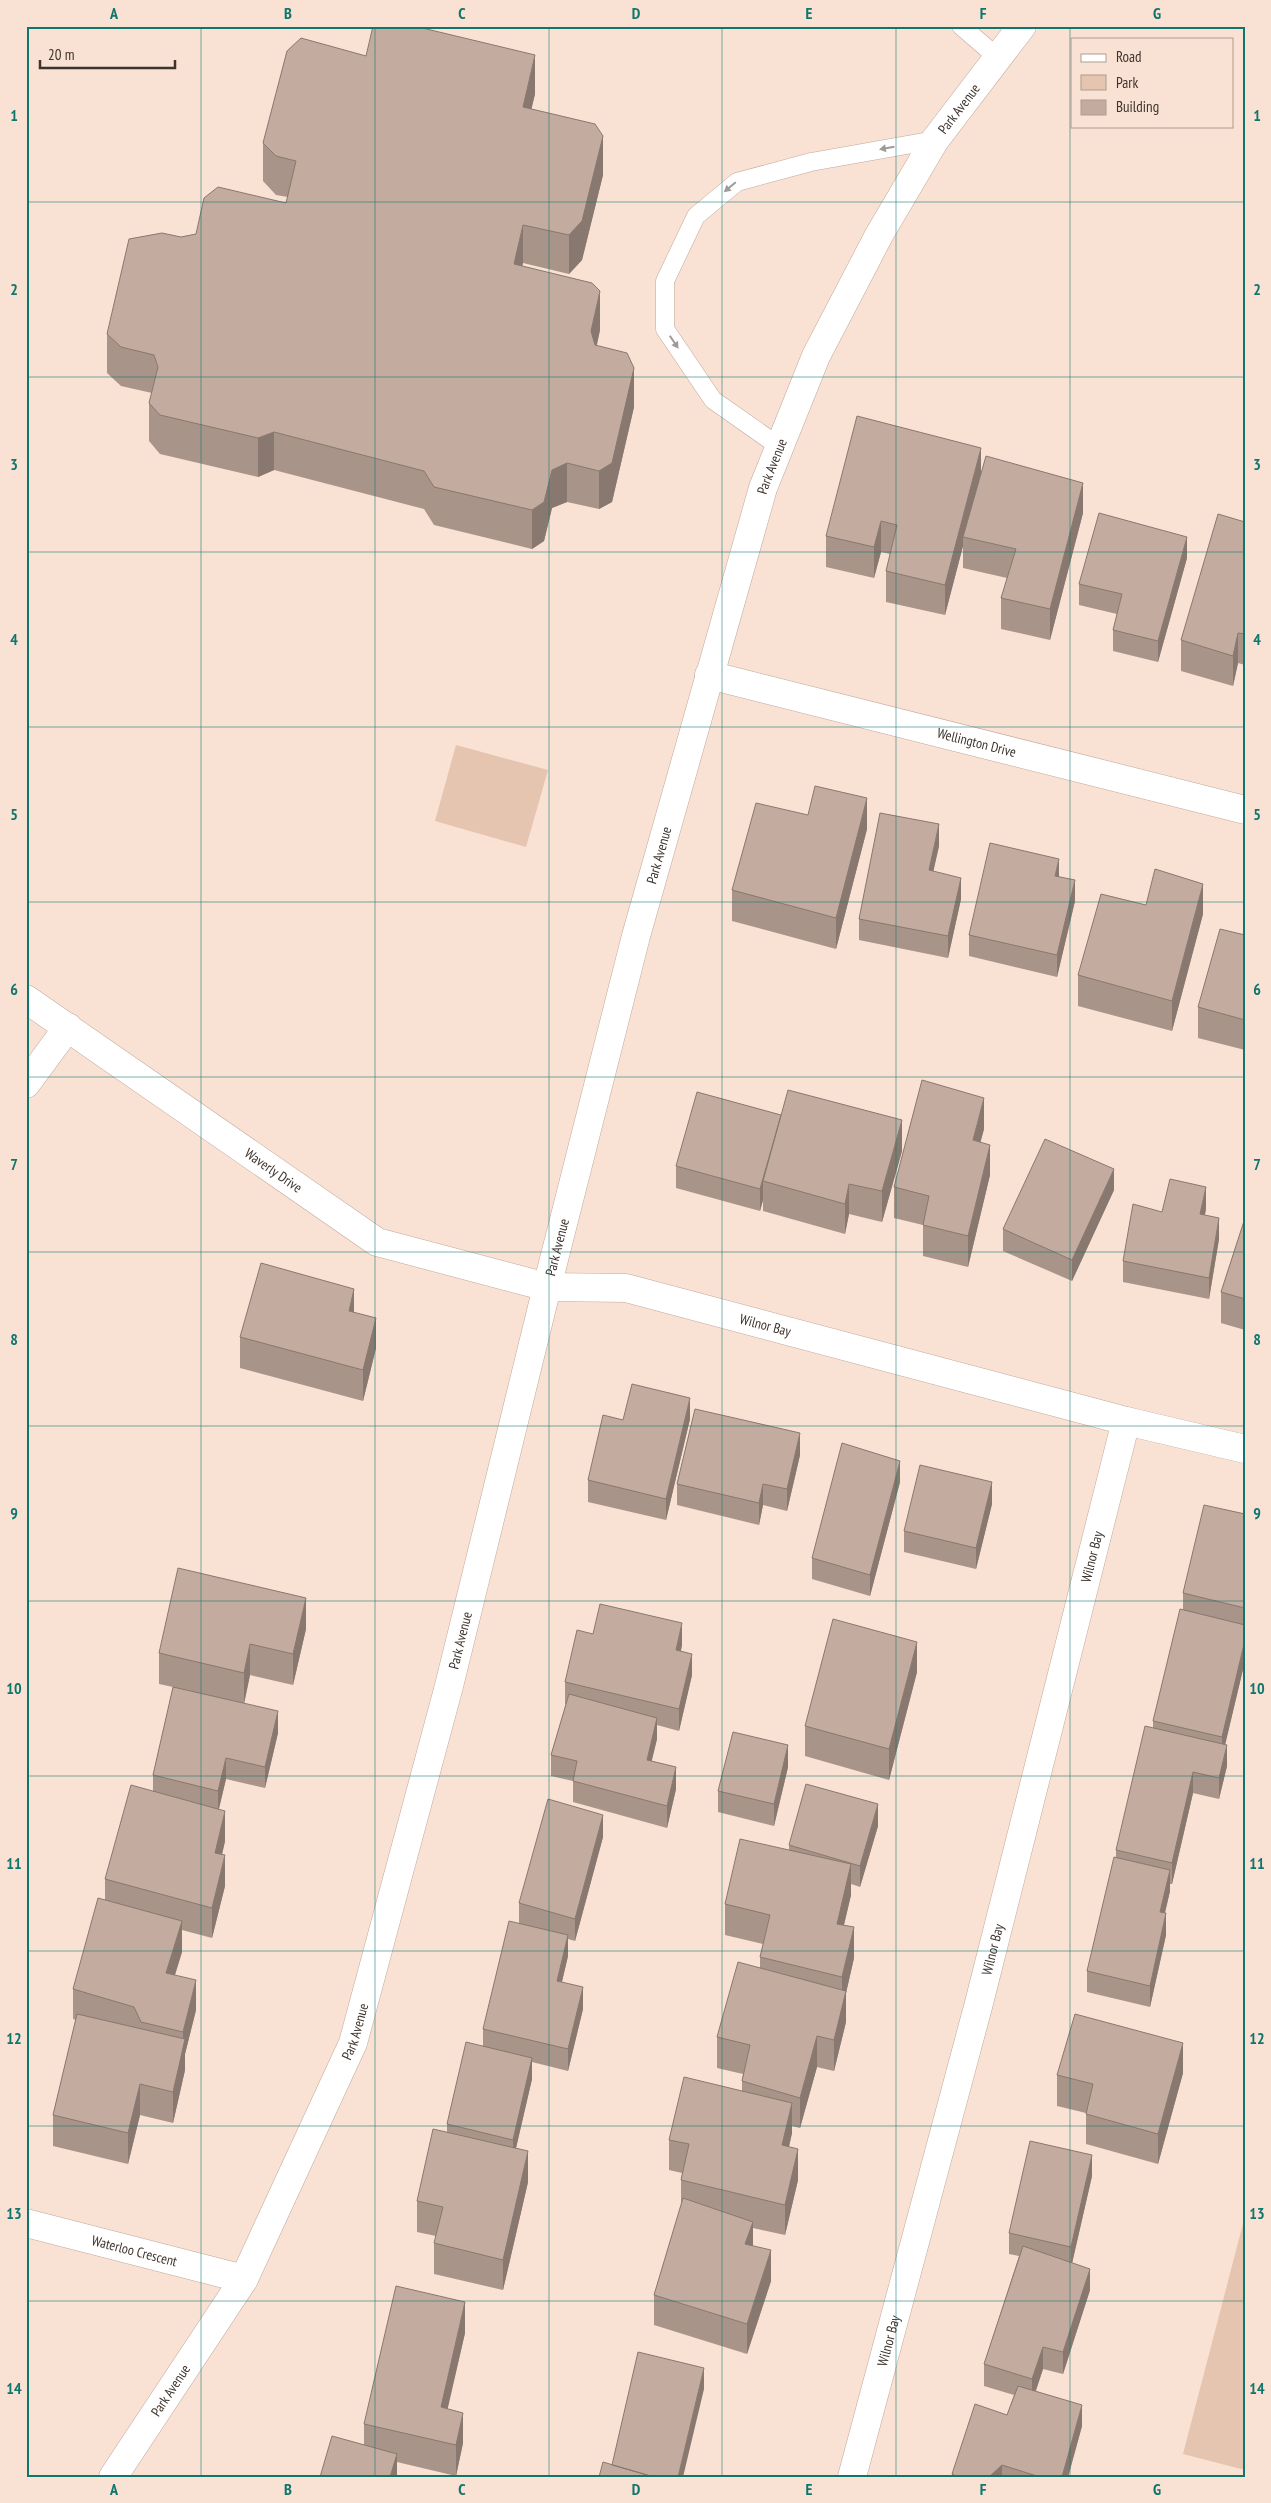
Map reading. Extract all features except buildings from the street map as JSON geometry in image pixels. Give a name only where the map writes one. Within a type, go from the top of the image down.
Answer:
[{"type":"street","name":"Park Avenue","points":[[113,2477],[244,2279],[353,2043],[449,1686],[546,1287],[636,936],[709,675],[764,488],[816,356],[879,235],[935,140],[1022,26]]},
{"type":"street","name":"Wellington Drive","points":[[709,675],[1245,810]]},
{"type":"street","name":"Waverly Drive","points":[[26,999],[377,1242],[546,1287]]},
{"type":"street","points":[[26,1084],[68,1027]]},
{"type":"street","name":"Wilnor Bay","points":[[546,1287],[626,1288],[1126,1421],[1245,1449]]},
{"type":"street","name":"Wilnor Bay","points":[[852,2477],[979,2003],[1126,1421]]},
{"type":"street","name":"Waterloo Crescent","points":[[26,2223],[244,2279]]},
{"type":"lane","points":[[960,26],[997,57]]},
{"type":"lane","points":[[780,447],[713,400],[665,329],[666,282],[696,216],[737,182],[811,162],[935,140]]},
{"type":"green space","points":[[456,745],[548,770],[526,847],[435,821]]},
{"type":"green space","points":[[1245,2216],[1245,2470],[1183,2454]]}]
